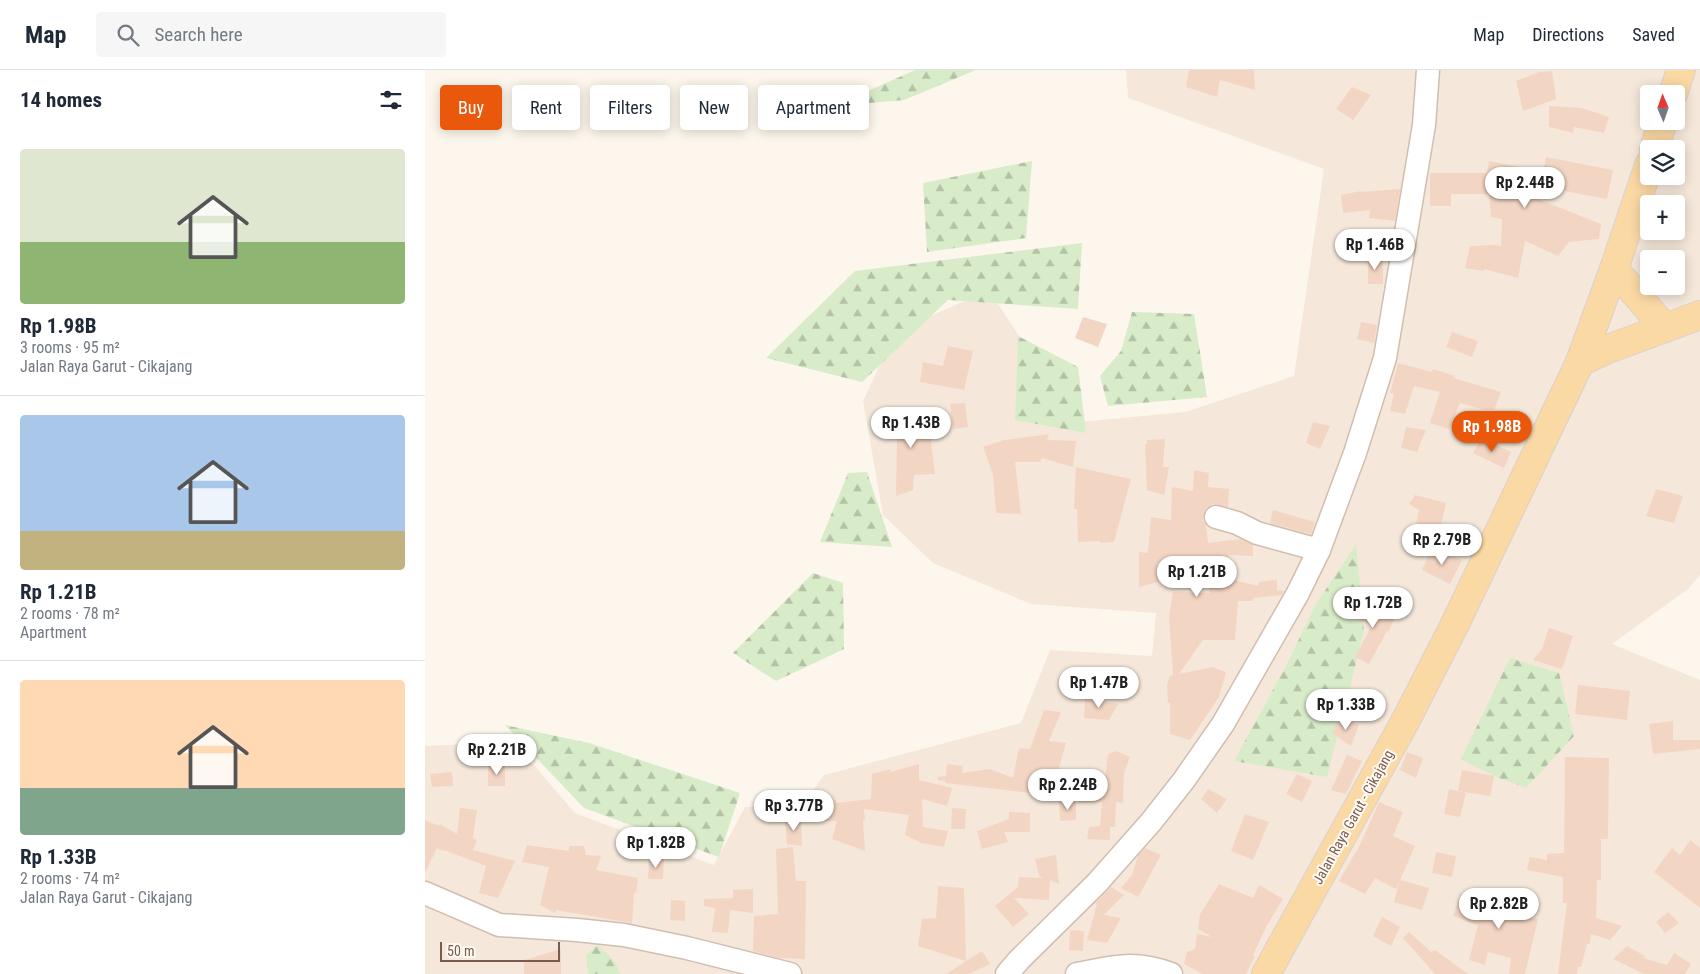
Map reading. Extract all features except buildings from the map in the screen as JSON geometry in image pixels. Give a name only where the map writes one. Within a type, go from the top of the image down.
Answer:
[{"type":"main road","name":"Jalan Raya Garut - Cikajang","points":[[1266,974],[1407,718],[1455,624],[1580,362],[1642,185]]},
{"type":"main road","points":[[1614,269],[1665,328]]},
{"type":"main road","points":[[1580,362],[1608,349],[1700,315]]},
{"type":"street","points":[[1007,974],[1097,883],[1151,822],[1184,780],[1223,724],[1298,593],[1319,550],[1355,453],[1385,358],[1424,124],[1428,70]]},
{"type":"street","points":[[1216,517],[1237,523],[1257,533],[1319,550]]},
{"type":"street","points":[[425,893],[499,926],[577,930],[624,936],[660,942],[790,974]]},
{"type":"street","points":[[1077,974],[1126,965],[1147,966],[1171,974]]},
{"type":"shaded area","points":[[1126,70],[1700,70],[1700,575],[1688,589],[1612,644],[1700,680],[1700,974],[425,974],[425,746],[514,742],[575,813],[714,865],[745,807],[802,806],[824,775],[1021,723],[1050,650],[1152,656],[1156,613],[1031,604],[933,563],[883,515],[863,401],[895,332],[989,290],[1028,350],[1048,425],[1185,412],[1294,376],[1324,169],[1128,98]]},
{"type":"green space","points":[[915,70],[976,70],[904,100],[869,103],[869,90]]},
{"type":"green space","points":[[1032,161],[1026,238],[927,252],[923,183]]},
{"type":"green space","points":[[1082,243],[1078,309],[948,300],[862,382],[766,358],[855,271]]},
{"type":"green space","points":[[1132,312],[1194,314],[1207,397],[1108,406],[1100,376],[1121,351]]},
{"type":"green space","points":[[1018,336],[1078,367],[1086,433],[1015,420]]},
{"type":"green space","points":[[867,472],[892,547],[820,542],[848,473]]},
{"type":"green space","points":[[1356,544],[1364,631],[1327,777],[1234,761],[1285,668],[1316,604]]},
{"type":"green space","points":[[813,573],[843,583],[844,649],[776,681],[733,653]]},
{"type":"green space","points":[[1510,658],[1559,673],[1574,736],[1526,788],[1494,776],[1461,759]]},
{"type":"green space","points":[[505,725],[589,743],[740,793],[719,857],[584,808]]},
{"type":"green space","points":[[598,945],[616,963],[620,974],[588,974],[586,955]]}]
